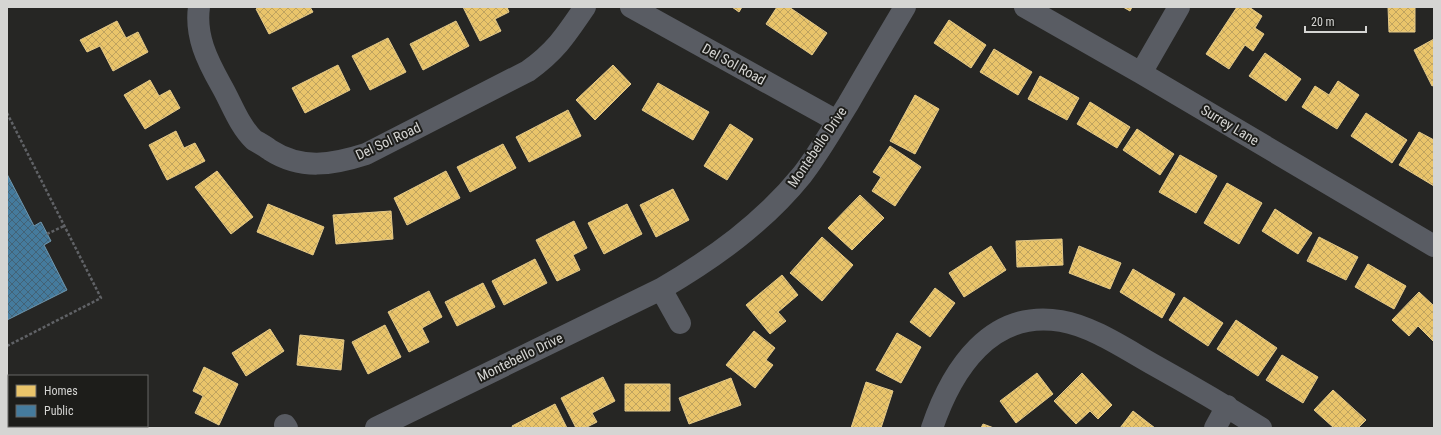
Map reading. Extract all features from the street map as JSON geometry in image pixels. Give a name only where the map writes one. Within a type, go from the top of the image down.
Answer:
[{"type":"street","name":"Del Sol Road","points":[[200,7],[199,36],[210,64],[240,120],[254,139],[274,153],[295,162],[318,165],[340,162],[366,154],[528,71],[547,58],[561,43],[585,7]]},
{"type":"street","name":"Del Sol Road","points":[[631,7],[837,121]]},
{"type":"street","name":"Montebello Drive","points":[[379,427],[661,289],[697,268],[728,245],[763,217],[802,174],[837,121],[905,7]]},
{"type":"street","name":"Surrey Lane","points":[[1025,7],[1141,73],[1434,246]]},
{"type":"street","points":[[1141,73],[1179,7]]},
{"type":"street","points":[[661,289],[680,322]]},
{"type":"street","points":[[932,428],[946,391],[978,346],[997,332],[1019,322],[1041,319],[1063,321],[1101,335],[1227,406],[1261,428]]},
{"type":"street","points":[[1215,428],[1227,406]]},
{"type":"path","points":[[7,113],[102,298],[7,346]]},
{"type":"path","points":[[46,234],[65,226]]},
{"type":"building: Homes","points":[[259,7],[310,7],[313,12],[269,34],[256,9]]},
{"type":"building: Homes","points":[[463,7],[507,7],[509,12],[495,19],[501,31],[480,41]]},
{"type":"building: Homes","points":[[732,7],[742,7],[739,12]]},
{"type":"building: Homes","points":[[777,7],[789,7],[827,33],[812,55],[766,24]]},
{"type":"building: Homes","points":[[1123,7],[1132,7],[1130,11]]},
{"type":"building: Homes","points":[[1237,7],[1249,7],[1262,16],[1255,28],[1264,34],[1253,51],[1245,45],[1229,69],[1206,54]]},
{"type":"building: Homes","points":[[1388,7],[1415,7],[1415,32],[1389,32]]},
{"type":"building: Homes","points":[[949,20],[986,45],[971,68],[934,43]]},
{"type":"building: Homes","points":[[117,21],[126,38],[138,32],[148,52],[113,71],[100,46],[87,52],[80,40]]},
{"type":"building: Homes","points":[[456,21],[469,46],[423,70],[410,44]]},
{"type":"building: Homes","points":[[388,38],[406,72],[370,90],[352,56]]},
{"type":"building: Homes","points":[[1434,39],[1434,85],[1432,86],[1414,50]]},
{"type":"building: Homes","points":[[994,49],[1032,72],[1018,95],[980,72]]},
{"type":"building: Homes","points":[[1265,53],[1301,79],[1286,101],[1249,76]]},
{"type":"building: Homes","points":[[338,65],[350,90],[305,113],[292,88]]},
{"type":"building: Homes","points":[[613,65],[631,84],[595,120],[576,100]]},
{"type":"building: Homes","points":[[1040,76],[1079,98],[1067,120],[1028,99]]},
{"type":"building: Homes","points":[[150,80],[159,96],[170,90],[180,108],[145,129],[124,95]]},
{"type":"building: Homes","points":[[1338,81],[1359,95],[1337,129],[1302,107],[1315,86],[1329,95]]},
{"type":"building: Homes","points":[[658,83],[709,112],[693,140],[642,110]]},
{"type":"building: Homes","points":[[915,95],[939,109],[915,154],[890,141]]},
{"type":"building: Homes","points":[[1090,102],[1130,127],[1117,148],[1077,124]]},
{"type":"building: Homes","points":[[568,110],[581,136],[529,162],[516,137]]},
{"type":"building: Homes","points":[[1366,113],[1407,140],[1392,163],[1351,136]]},
{"type":"building: Homes","points":[[730,124],[753,139],[727,180],[704,166]]},
{"type":"building: Homes","points":[[1137,129],[1174,154],[1160,175],[1123,150]]},
{"type":"building: Homes","points":[[176,131],[184,148],[195,143],[205,161],[167,180],[149,145]]},
{"type":"building: Homes","points":[[1419,132],[1434,140],[1434,186],[1399,165]]},
{"type":"building: Homes","points":[[503,144],[516,168],[470,192],[457,167]]},
{"type":"building: Homes","points":[[890,146],[921,167],[895,206],[872,191],[881,177],[873,172]]},
{"type":"building: Homes","points":[[1180,155],[1217,176],[1196,213],[1159,192]]},
{"type":"building: Homes","points":[[217,171],[253,217],[231,234],[195,187]]},
{"type":"building: Homes","points":[[446,171],[460,198],[407,225],[394,198]]},
{"type":"building: Homes","points":[[1227,183],[1262,203],[1239,244],[1204,223]]},
{"type":"building: Homes","points":[[673,189],[689,220],[656,237],[640,205]]},
{"type":"building: Homes","points":[[860,195],[884,218],[852,250],[828,228]]},
{"type":"building: Homes","points":[[268,204],[324,227],[313,255],[257,232]]},
{"type":"building: Homes","points":[[627,204],[642,234],[604,254],[588,223]]},
{"type":"building: Homes","points":[[1275,209],[1312,233],[1298,254],[1262,231]]},
{"type":"building: Homes","points":[[391,211],[393,239],[336,244],[333,215]]},
{"type":"building: Homes","points":[[574,221],[587,248],[573,255],[580,270],[557,281],[536,240]]},
{"type":"building: Homes","points":[[822,237],[853,265],[822,301],[790,273]]},
{"type":"building: Homes","points":[[1319,237],[1358,257],[1346,280],[1307,261]]},
{"type":"building: Homes","points":[[1062,239],[1063,265],[1017,267],[1016,241]]},
{"type":"building: Homes","points":[[991,246],[1006,270],[964,297],[949,273]]},
{"type":"building: Homes","points":[[1079,246],[1121,263],[1110,289],[1069,273]]},
{"type":"building: Homes","points":[[535,259],[547,283],[504,305],[492,281]]},
{"type":"building: Homes","points":[[1368,264],[1406,286],[1394,309],[1355,287]]},
{"type":"building: Homes","points":[[1133,269],[1175,294],[1162,318],[1120,292]]},
{"type":"building: Homes","points":[[782,275],[798,295],[778,312],[786,321],[770,334],[746,305]]},
{"type":"building: Homes","points":[[483,283],[495,307],[457,326],[445,302]]},
{"type":"building: Homes","points":[[935,288],[955,303],[930,337],[910,322]]},
{"type":"building: Homes","points":[[429,291],[442,317],[422,328],[429,342],[409,352],[388,312]]},
{"type":"building: Homes","points":[[1419,292],[1434,306],[1433,341],[1418,326],[1409,336],[1392,320]]},
{"type":"building: Homes","points":[[1184,297],[1223,323],[1208,346],[1169,320]]},
{"type":"building: Homes","points":[[1236,320],[1277,348],[1258,376],[1217,349]]},
{"type":"building: Homes","points":[[385,325],[401,357],[368,374],[352,342]]},
{"type":"building: Homes","points":[[270,329],[284,351],[246,376],[232,353]]},
{"type":"building: Homes","points":[[754,331],[775,348],[766,360],[773,365],[755,388],[726,365]]},
{"type":"building: Homes","points":[[897,333],[921,347],[901,383],[876,370]]},
{"type":"building: Homes","points":[[300,335],[344,340],[341,370],[297,365]]},
{"type":"building: Homes","points":[[1282,355],[1318,377],[1303,403],[1266,380]]},
{"type":"building: Homes","points":[[204,367],[238,384],[219,425],[195,413],[203,396],[193,391]]},
{"type":"building: Homes","points":[[1037,373],[1053,394],[1016,423],[1000,401]]},
{"type":"building: Homes","points":[[1082,373],[1112,405],[1098,419],[1090,411],[1076,424],[1054,401]]},
{"type":"building: Homes","points":[[603,377],[615,401],[592,413],[597,422],[585,428],[576,428],[561,398]]},
{"type":"building: Homes","points":[[731,378],[741,405],[689,424],[679,398]]},
{"type":"building: Homes","points":[[866,382],[893,391],[881,428],[851,428]]},
{"type":"building: Homes","points":[[625,384],[670,384],[670,411],[625,411]]},
{"type":"building: Homes","points":[[1333,390],[1366,420],[1358,428],[1334,428],[1314,410]]},
{"type":"building: Homes","points":[[555,404],[567,428],[513,428],[512,426]]},
{"type":"building: Homes","points":[[1133,411],[1155,428],[1120,428]]},
{"type":"building: Homes","points":[[983,424],[994,428],[981,428]]},
{"type":"building: Public","points":[[7,174],[34,226],[41,222],[51,241],[44,245],[67,290],[7,320]]}]
